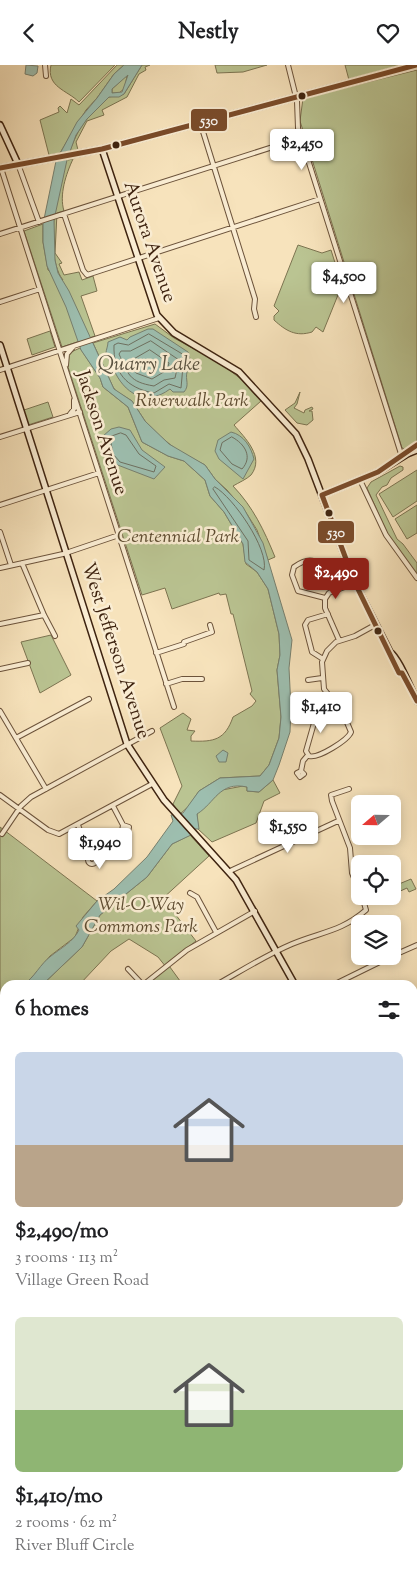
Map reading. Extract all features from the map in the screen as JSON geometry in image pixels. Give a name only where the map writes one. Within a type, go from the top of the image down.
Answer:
[{"type":"main road","points":[[0,168],[102,149],[416,65]]},
{"type":"main road","points":[[0,125],[18,164]]},
{"type":"main road","name":"Aurora Avenue","points":[[102,149],[137,259],[159,318],[174,333],[228,364],[253,385],[296,435],[305,451],[355,583],[390,652],[394,655],[402,673],[415,693],[417,701]]},
{"type":"main road","name":"West Jefferson Avenue","points":[[0,345],[127,744],[152,784],[174,812],[230,871],[255,911],[292,980]]},
{"type":"main road","points":[[322,495],[360,480],[404,455],[417,445]]},
{"type":"main road","points":[[404,455],[417,450]]},
{"type":"street","points":[[45,65],[46,76]]},
{"type":"street","points":[[288,65],[296,97],[296,120],[301,138],[404,455]]},
{"type":"street","points":[[200,122],[255,299],[254,309],[256,317]]},
{"type":"street","points":[[0,234],[301,138]]},
{"type":"street","points":[[18,164],[41,221]]},
{"type":"street","name":"Jackson Avenue","points":[[0,168],[174,707]]},
{"type":"street","points":[[64,214],[85,275],[320,199]]},
{"type":"street","points":[[0,302],[40,289]]},
{"type":"street","points":[[0,369],[159,318]]},
{"type":"street","points":[[66,370],[67,354],[76,345]]},
{"type":"street","points":[[66,416],[74,409],[74,395]]},
{"type":"street","points":[[0,437],[80,412]]},
{"type":"street","points":[[0,505],[99,473]]},
{"type":"street","points":[[360,480],[386,535],[417,578]]},
{"type":"street","points":[[0,532],[11,565]]},
{"type":"street","points":[[0,568],[66,553],[119,535]]},
{"type":"street","points":[[325,598],[298,591],[292,575],[296,565],[315,561],[322,567],[332,591]]},
{"type":"street","points":[[22,563],[55,636]]},
{"type":"street","points":[[340,640],[324,605],[325,598],[332,591],[355,583]]},
{"type":"street","points":[[323,659],[311,651],[305,625],[308,621],[328,614]]},
{"type":"street","points":[[0,624],[44,615]]},
{"type":"street","points":[[156,653],[184,645],[184,642],[212,632],[210,625]]},
{"type":"street","points":[[308,755],[316,757],[347,739],[351,729],[337,705],[325,693],[322,678],[323,659],[329,649],[340,640],[355,636],[376,625]]},
{"type":"street","points":[[0,669],[28,663]]},
{"type":"street","points":[[308,679],[322,678]]},
{"type":"street","points":[[166,684],[182,679],[202,679]]},
{"type":"street","points":[[16,738],[89,699]]},
{"type":"street","points":[[308,755],[306,751],[314,723],[337,705]]},
{"type":"street","points":[[0,711],[46,789]]},
{"type":"street","points":[[2,834],[26,801],[152,731]]},
{"type":"street","points":[[301,771],[303,761],[308,755]]},
{"type":"street","points":[[0,795],[53,833],[62,833],[152,784]]},
{"type":"street","points":[[349,789],[331,795],[338,821],[350,845],[351,859]]},
{"type":"street","points":[[113,806],[123,825]]},
{"type":"street","points":[[289,816],[299,839]]},
{"type":"street","points":[[230,871],[338,821]]},
{"type":"street","points":[[78,825],[90,856]]},
{"type":"street","points":[[190,893],[197,897],[216,932]]},
{"type":"street","points":[[225,980],[277,952],[354,920],[366,910],[365,905]]},
{"type":"street","points":[[149,980],[178,956],[216,932],[255,911]]},
{"type":"street","points":[[401,952],[417,945]]},
{"type":"street","points":[[349,980],[376,965]]},
{"type":"street","points":[[128,969],[138,980]]},
{"type":"green space","points":[[51,65],[115,65],[79,102],[54,83],[50,72]]},
{"type":"green space","points":[[117,65],[124,65],[114,74],[86,110],[60,153],[49,155],[40,120],[59,112],[58,108],[60,106],[67,113],[71,99],[79,105]]},
{"type":"green space","points":[[142,65],[150,65],[145,67],[146,70],[139,74],[127,97],[102,110],[104,115],[87,121],[76,142],[78,150],[72,151],[68,160],[73,159],[63,191],[64,211],[57,213],[55,253],[62,263],[59,264],[64,275],[79,272],[82,280],[93,276],[97,291],[81,296],[95,336],[62,347],[24,231],[43,224],[43,242],[48,270],[63,280],[56,266],[53,246],[54,223],[57,198],[70,151],[78,132],[89,117],[107,98],[124,94]]},
{"type":"green space","points":[[215,65],[267,65],[243,72],[217,73]]},
{"type":"green space","points":[[345,65],[404,65],[349,80]]},
{"type":"green space","points":[[417,70],[417,442],[405,449],[402,448],[300,121],[303,98]]},
{"type":"green space","points":[[127,75],[125,88],[119,93],[112,93],[112,89]]},
{"type":"green space","points":[[298,245],[322,253],[331,250],[342,285],[323,332],[316,327],[312,332],[296,333],[287,330],[274,320],[274,316],[279,311],[274,306]]},
{"type":"green space","name":"Riverwalk Park","points":[[155,324],[174,338],[220,363],[241,379],[261,401],[234,425],[252,448],[256,461],[251,475],[233,486],[257,519],[275,557],[268,560],[257,530],[245,511],[215,479],[205,465],[177,450],[161,437],[145,421],[132,401],[113,387],[93,343]]},
{"type":"green space","points":[[50,331],[55,347],[32,355],[27,339]]},
{"type":"green space","name":"Centennial Park","points":[[80,348],[100,378],[103,387],[128,407],[142,442],[168,456],[184,461],[205,480],[210,496],[224,512],[243,544],[246,564],[257,572],[268,589],[279,634],[280,655],[277,670],[281,717],[279,738],[269,765],[260,776],[220,778],[199,791],[189,806],[180,814],[173,804],[182,786],[160,728],[183,713],[191,719],[187,730],[195,731],[191,736],[191,741],[212,740],[218,738],[226,731],[233,717],[252,706],[256,701],[250,694],[252,691],[233,614],[231,614],[226,594],[220,595],[219,593],[172,609],[165,588],[142,595],[68,367],[69,353]]},
{"type":"green space","points":[[300,392],[294,408],[304,413],[305,410],[312,407],[313,409],[309,411],[312,411],[313,420],[307,425],[297,423],[285,410],[295,403]]},
{"type":"green space","points":[[48,402],[53,417],[25,426],[21,411]]},
{"type":"green space","points":[[400,466],[403,467],[403,470],[391,478],[387,485],[382,487],[376,495],[397,539],[417,563],[417,575],[389,537],[367,488],[371,482]]},
{"type":"green space","points":[[417,470],[417,501],[393,517],[379,494]]},
{"type":"green space","points":[[417,505],[417,533],[407,539],[395,519]]},
{"type":"green space","points":[[51,635],[71,675],[40,693],[21,642]]},
{"type":"green space","points":[[273,780],[280,793],[264,801],[256,823],[212,842],[198,829],[197,813],[222,790],[243,786],[247,787],[247,791],[259,792]]},
{"type":"green space","points":[[0,827],[97,901],[83,917],[75,937],[50,956],[30,980],[0,980]]},
{"type":"green space","name":"Wil-O-Way Commons Park","points":[[190,835],[209,856],[161,900],[172,910],[196,941],[167,963],[179,980],[151,980],[166,967],[158,957],[129,939],[111,951],[84,980],[47,980],[82,947],[100,915],[147,877],[172,844]]},
{"type":"green space","points":[[411,879],[416,889],[409,892],[407,888],[401,891],[401,883]]},
{"type":"water","points":[[26,65],[38,66],[37,73],[33,76],[25,74]]},
{"type":"water","points":[[124,65],[142,65],[124,94],[119,97],[109,97],[87,119],[76,135],[67,160],[54,220],[55,260],[58,273],[69,291],[114,389],[132,401],[145,421],[169,444],[205,465],[215,479],[243,507],[263,543],[292,640],[289,668],[290,732],[273,780],[259,792],[247,791],[247,787],[238,786],[230,787],[218,794],[197,814],[199,829],[194,829],[191,835],[172,844],[147,877],[100,915],[82,947],[47,980],[29,980],[47,959],[74,938],[79,930],[76,926],[97,901],[114,889],[147,857],[173,821],[171,815],[183,813],[199,791],[220,778],[260,776],[269,765],[279,738],[281,717],[277,670],[280,655],[279,634],[268,589],[257,572],[245,562],[243,544],[224,512],[210,496],[205,480],[184,461],[168,456],[142,442],[128,407],[103,387],[100,378],[81,350],[66,307],[47,266],[43,242],[43,224],[56,161],[77,122],[114,74]],"holes":[[[128,75],[122,92],[112,93],[112,89]]]},
{"type":"water","name":"Quarry Lake","points":[[148,329],[153,329],[188,352],[190,360],[187,387],[184,392],[173,392],[170,389],[153,397],[144,397],[130,391],[118,377],[106,355],[108,342],[120,337],[127,340]]},
{"type":"water","points":[[119,427],[130,430],[142,450],[165,467],[154,479],[115,464],[108,456],[103,436],[111,429]]},
{"type":"water","points":[[231,432],[240,436],[246,442],[254,459],[243,479],[219,459],[215,451],[218,440]]},
{"type":"water","points":[[223,750],[228,753],[226,762],[219,762],[216,756]]},
{"type":"transit line","name":"530","points":[[0,168],[102,149],[416,65]]},
{"type":"transit line","name":"530","points":[[322,495],[378,472],[417,445]]},
{"type":"transit line","name":"530","points":[[322,495],[355,583],[399,673],[402,673],[417,701]]}]
